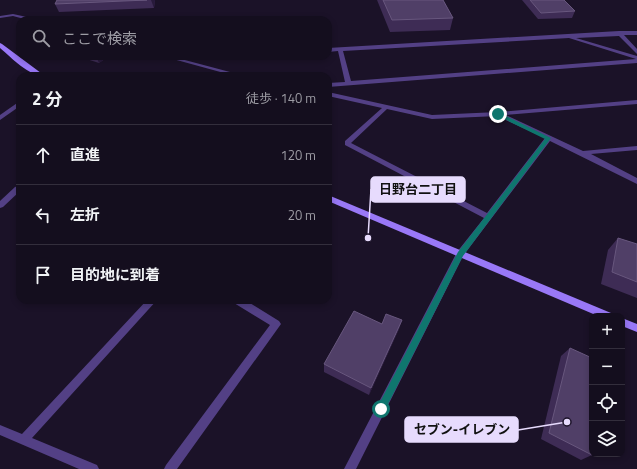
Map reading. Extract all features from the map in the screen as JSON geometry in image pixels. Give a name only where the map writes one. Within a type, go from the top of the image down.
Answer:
[{"type":"street","points":[[0,17],[13,15],[17,16]]},
{"type":"street","points":[[332,50],[637,32]]},
{"type":"street","points":[[619,33],[637,52]]},
{"type":"street","points":[[565,36],[637,58]]},
{"type":"street","points":[[0,45],[16,58]]},
{"type":"street","points":[[340,49],[348,83]]},
{"type":"street","points":[[19,60],[36,72]]},
{"type":"street","points":[[180,60],[226,72]]},
{"type":"street","points":[[332,84],[637,62]]},
{"type":"street","points":[[332,95],[432,117],[498,114],[637,102]]},
{"type":"street","points":[[0,118],[16,106]]},
{"type":"street","points":[[386,107],[347,143],[489,217]]},
{"type":"street","points":[[498,114],[582,153],[637,181]]},
{"type":"street","points":[[350,469],[460,254],[549,138]]},
{"type":"street","points":[[582,153],[637,148]]},
{"type":"street","points":[[0,205],[16,191]]},
{"type":"street","points":[[332,200],[601,313]]},
{"type":"street","points":[[22,440],[149,304]]},
{"type":"street","points":[[170,469],[276,324],[244,304]]},
{"type":"street","points":[[625,323],[637,328]]},
{"type":"street","points":[[0,430],[93,469]]},
{"type":"building","points":[[57,0],[147,0],[55,4]]},
{"type":"building","points":[[383,0],[443,0],[453,18],[392,20]]},
{"type":"building","points":[[530,0],[564,0],[575,11],[541,13]]},
{"type":"building","points":[[618,238],[637,244],[637,282],[612,272]]},
{"type":"building","points":[[354,311],[382,324],[386,314],[402,320],[371,388],[324,364]]},
{"type":"building","points":[[570,348],[589,357],[589,453],[549,433]]},
{"type":"place","name":"日野台二丁目","points":[[368,238]]},
{"type":"place","name":"セブン-イレブン","points":[[567,422]]},
{"type":"route","points":[[381,409],[460,254],[549,138],[498,114]]}]
